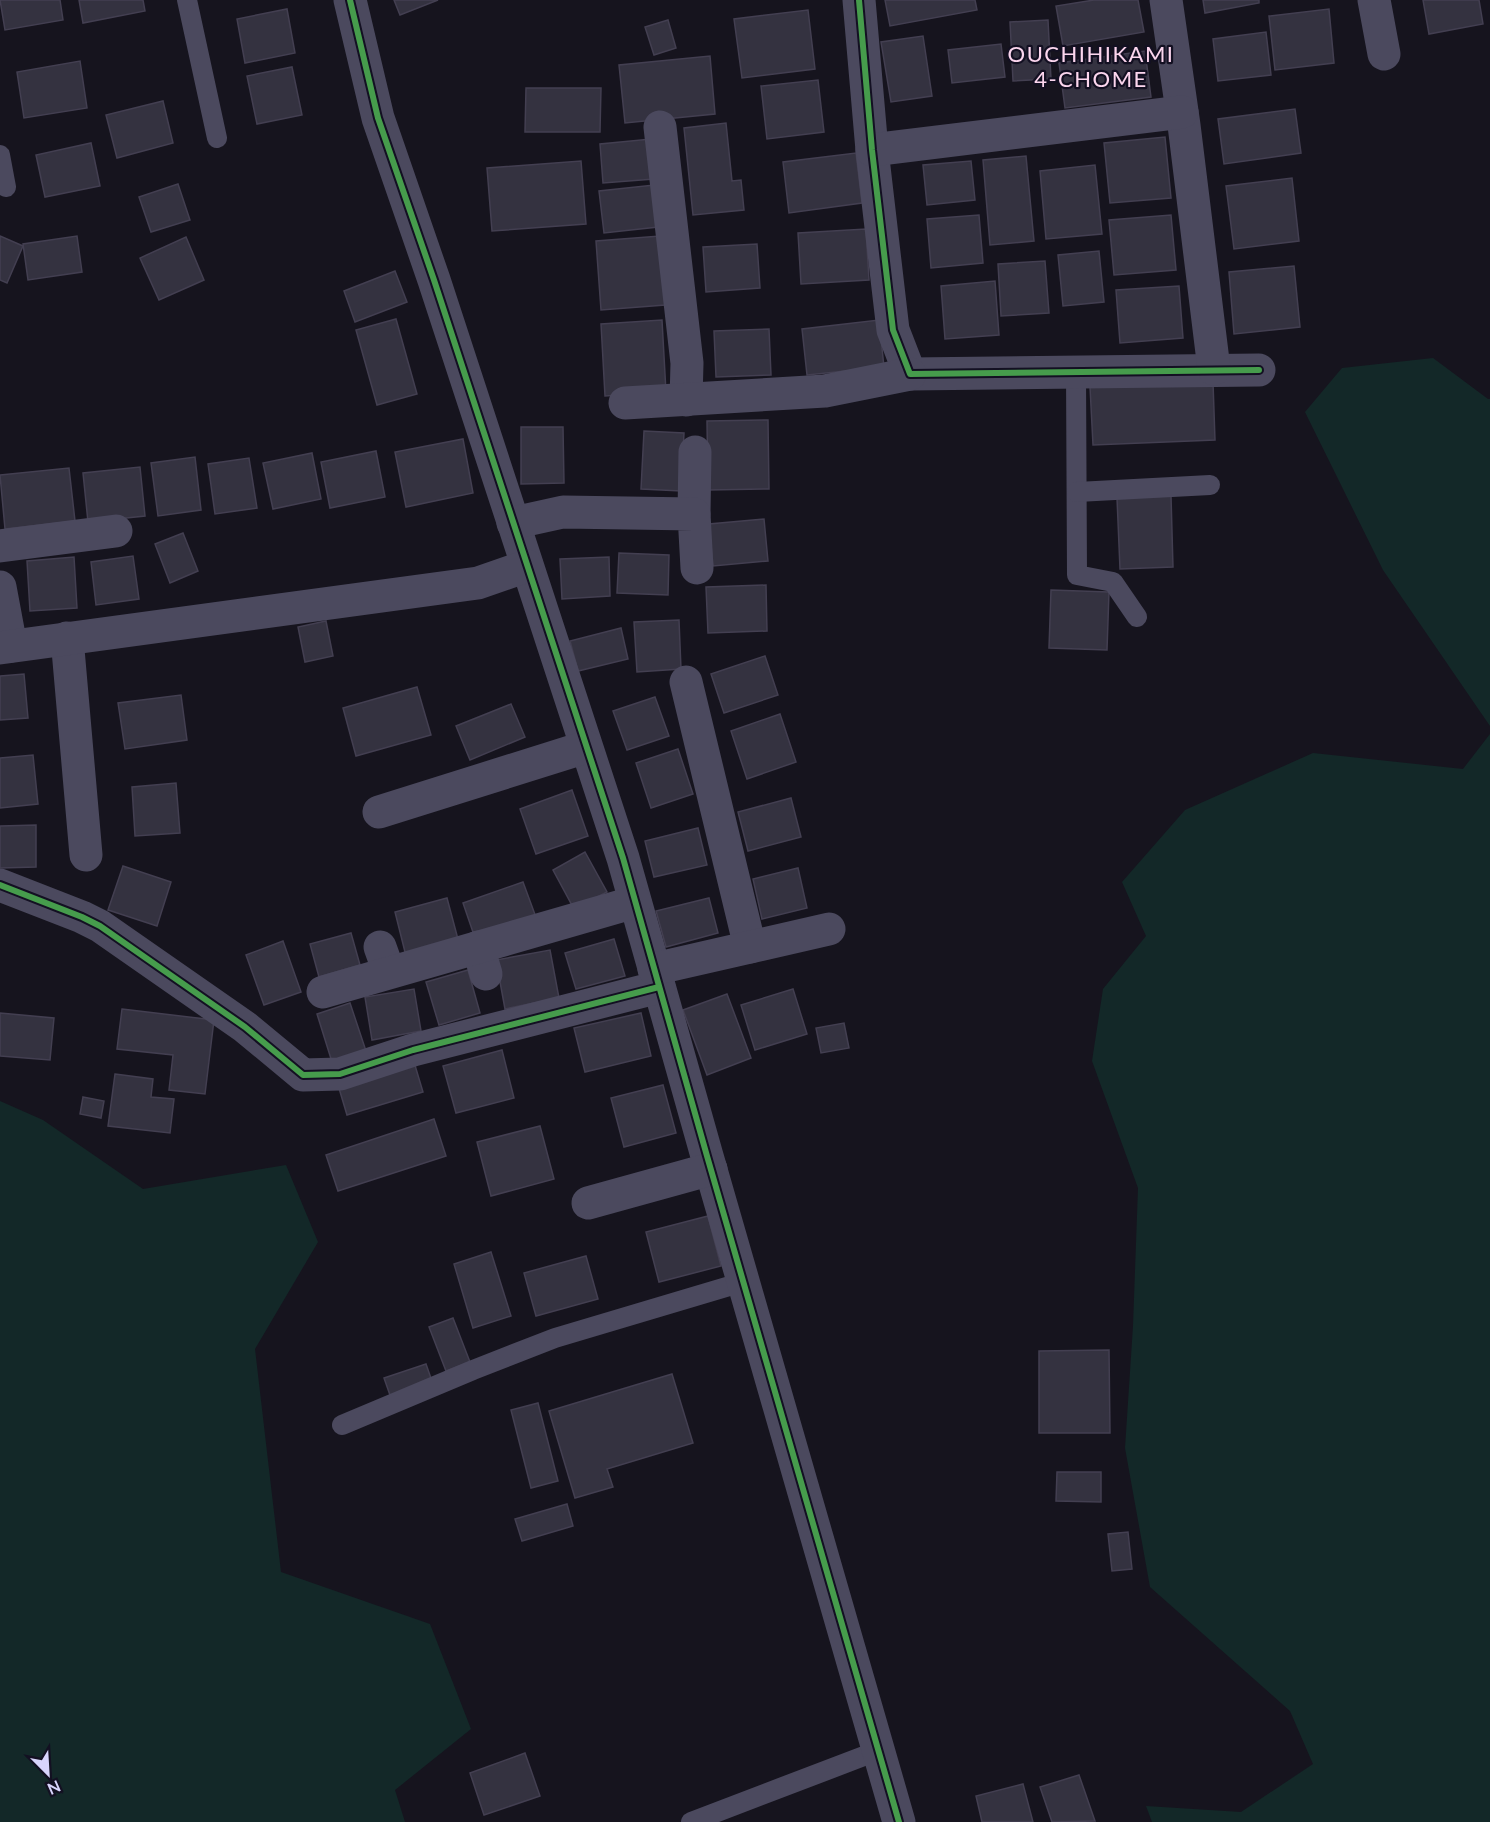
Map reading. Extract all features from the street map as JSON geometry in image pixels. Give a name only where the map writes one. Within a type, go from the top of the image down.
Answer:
[{"type":"street","points":[[350,0],[378,118],[434,280],[623,858],[899,1822]]},
{"type":"street","points":[[859,0],[872,150],[893,330],[910,374]]},
{"type":"street","points":[[1166,0],[1214,369]]},
{"type":"street","points":[[1374,0],[1384,54]]},
{"type":"street","points":[[872,150],[1182,112]]},
{"type":"street","points":[[660,127],[687,363],[686,399]]},
{"type":"street","points":[[624,403],[825,391],[910,374],[1259,370]]},
{"type":"street","points":[[695,452],[694,513],[697,568]]},
{"type":"street","points":[[513,523],[563,512],[694,513]]},
{"type":"street","points":[[0,546],[116,531]]},
{"type":"street","points":[[0,587],[6,647],[478,583],[527,566]]},
{"type":"street","points":[[67,638],[86,855]]},
{"type":"street","points":[[686,682],[750,947]]},
{"type":"street","points":[[379,812],[586,747]]},
{"type":"street","points":[[0,885],[100,926],[245,1027],[303,1075],[340,1074],[750,947],[829,928]]},
{"type":"street","points":[[323,992],[385,960],[482,961],[635,902]]},
{"type":"street","points":[[588,1203],[711,1169]]},
{"type":"lane","points":[[187,0],[217,138]]},
{"type":"lane","points":[[0,155],[6,187]]},
{"type":"lane","points":[[1076,372],[1077,575],[1113,582],[1137,617]]},
{"type":"lane","points":[[1077,492],[1210,485]]},
{"type":"lane","points":[[342,1425],[555,1338],[743,1282]]},
{"type":"lane","points":[[691,1822],[877,1751]]},
{"type":"green space","points":[[1433,358],[1490,399],[1490,726],[1383,570],[1305,412],[1342,368]]},
{"type":"green space","points":[[1490,734],[1490,1822],[1152,1822],[1146,1806],[1241,1812],[1313,1764],[1290,1711],[1150,1587],[1125,1448],[1133,1326],[1138,1188],[1092,1061],[1103,989],[1146,936],[1122,882],[1185,810],[1313,753],[1463,769]]},
{"type":"green space","points":[[0,1101],[43,1120],[143,1189],[286,1165],[318,1242],[255,1349],[281,1572],[430,1624],[471,1729],[395,1790],[405,1822],[0,1822]]},
{"type":"building","points":[[0,0],[60,0],[63,20],[5,30]]},
{"type":"building","points":[[79,0],[143,0],[145,11],[83,23]]},
{"type":"building","points":[[394,0],[438,0],[400,15]]},
{"type":"building","points":[[885,0],[975,0],[977,10],[890,26]]},
{"type":"building","points":[[1094,0],[1138,0],[1144,32],[1063,46],[1056,6]]},
{"type":"building","points":[[1203,0],[1259,0],[1259,3],[1205,13]]},
{"type":"building","points":[[1423,0],[1479,0],[1483,24],[1429,34]]},
{"type":"building","points":[[287,9],[295,53],[245,63],[237,19]]},
{"type":"building","points":[[1329,9],[1334,63],[1275,70],[1269,16]]},
{"type":"building","points":[[808,10],[815,69],[742,78],[734,19]]},
{"type":"building","points":[[668,20],[676,48],[654,55],[645,27]]},
{"type":"building","points":[[1048,20],[1051,79],[1013,81],[1010,22]]},
{"type":"building","points":[[1266,32],[1271,75],[1218,81],[1213,39]]},
{"type":"building","points":[[923,36],[932,96],[891,102],[881,42]]},
{"type":"building","points":[[1001,44],[1005,77],[952,83],[948,50]]},
{"type":"building","points":[[1145,51],[1151,97],[1065,108],[1059,63]]},
{"type":"building","points":[[710,56],[715,114],[625,123],[619,65]]},
{"type":"building","points":[[80,61],[87,108],[24,118],[17,72]]},
{"type":"building","points":[[292,67],[302,115],[257,124],[247,76]]},
{"type":"building","points":[[818,80],[824,132],[767,139],[761,86]]},
{"type":"building","points":[[526,88],[601,88],[600,132],[525,132]]},
{"type":"building","points":[[163,101],[173,143],[117,158],[106,115]]},
{"type":"building","points":[[1295,109],[1301,153],[1224,164],[1218,119]]},
{"type":"building","points":[[726,123],[732,181],[741,180],[744,210],[693,215],[684,128]]},
{"type":"building","points":[[1165,137],[1171,198],[1110,203],[1104,143]]},
{"type":"building","points":[[651,139],[654,179],[603,183],[600,144]]},
{"type":"building","points":[[91,143],[100,186],[45,197],[36,155]]},
{"type":"building","points":[[856,153],[862,203],[789,213],[783,162]]},
{"type":"building","points":[[1026,156],[1034,241],[990,245],[983,160]]},
{"type":"building","points":[[581,161],[586,224],[492,231],[487,168]]},
{"type":"building","points":[[971,161],[975,200],[927,205],[923,165]]},
{"type":"building","points":[[1095,165],[1102,234],[1046,239],[1040,171]]},
{"type":"building","points":[[1292,178],[1299,241],[1234,249],[1226,186]]},
{"type":"building","points":[[178,184],[190,220],[151,232],[139,197]]},
{"type":"building","points":[[654,185],[658,227],[604,233],[599,191]]},
{"type":"building","points":[[979,215],[983,263],[931,268],[927,219]]},
{"type":"building","points":[[1171,215],[1176,270],[1114,275],[1109,220]]},
{"type":"building","points":[[866,229],[869,280],[801,284],[798,233]]},
{"type":"building","points":[[0,236],[23,246],[7,283],[0,280]]},
{"type":"building","points":[[77,236],[82,272],[28,280],[23,244]]},
{"type":"building","points":[[660,236],[665,305],[601,310],[596,241]]},
{"type":"building","points":[[186,237],[204,280],[159,300],[140,258]]},
{"type":"building","points":[[757,244],[760,288],[706,292],[703,247]]},
{"type":"building","points":[[1099,251],[1104,302],[1063,306],[1058,255]]},
{"type":"building","points":[[1045,261],[1049,313],[1001,316],[998,264]]},
{"type":"building","points":[[1294,266],[1300,327],[1234,334],[1229,272]]},
{"type":"building","points":[[395,271],[407,302],[355,322],[344,291]]},
{"type":"building","points":[[995,281],[999,335],[945,339],[941,286]]},
{"type":"building","points":[[1179,286],[1183,338],[1120,343],[1116,290]]},
{"type":"building","points":[[396,319],[417,394],[377,405],[356,330]]},
{"type":"building","points":[[662,320],[666,392],[605,396],[601,324]]},
{"type":"building","points":[[879,320],[884,367],[807,375],[802,329]]},
{"type":"building","points":[[769,329],[771,375],[716,377],[714,331]]},
{"type":"building","points":[[1213,382],[1215,440],[1093,445],[1090,387]]},
{"type":"building","points":[[768,420],[769,489],[708,490],[707,421]]},
{"type":"building","points":[[521,427],[563,427],[564,483],[521,484]]},
{"type":"building","points":[[644,431],[684,433],[681,491],[641,489]]},
{"type":"building","points":[[463,439],[473,493],[406,507],[395,452]]},
{"type":"building","points":[[376,451],[385,497],[330,508],[321,462]]},
{"type":"building","points":[[312,453],[321,499],[273,509],[263,463]]},
{"type":"building","points":[[195,457],[201,510],[158,516],[151,463]]},
{"type":"building","points":[[249,458],[257,508],[215,514],[208,464]]},
{"type":"building","points":[[140,467],[145,516],[88,522],[83,473]]},
{"type":"building","points":[[69,468],[75,521],[5,529],[0,475]]},
{"type":"building","points":[[1171,496],[1173,567],[1120,569],[1117,498]]},
{"type":"building","points":[[764,519],[768,561],[713,566],[709,524]]},
{"type":"building","points":[[183,533],[198,571],[170,583],[155,544]]},
{"type":"building","points":[[619,553],[669,555],[668,595],[617,593]]},
{"type":"building","points":[[133,556],[139,599],[96,605],[91,562]]},
{"type":"building","points":[[74,557],[77,608],[30,611],[27,561]]},
{"type":"building","points":[[609,557],[610,596],[562,599],[560,559]]},
{"type":"building","points":[[766,585],[767,631],[708,633],[706,587]]},
{"type":"building","points":[[1051,590],[1109,592],[1107,650],[1049,648]]},
{"type":"building","points":[[679,620],[681,669],[637,672],[634,622]]},
{"type":"building","points":[[326,621],[333,656],[305,662],[298,627]]},
{"type":"building","points":[[621,628],[628,659],[578,671],[570,641]]},
{"type":"building","points":[[765,656],[778,695],[724,713],[711,674]]},
{"type":"building","points":[[24,674],[28,718],[0,720],[0,676]]},
{"type":"building","points":[[417,687],[431,735],[356,756],[343,708]]},
{"type":"building","points":[[181,695],[187,740],[125,749],[118,703]]},
{"type":"building","points":[[655,697],[669,736],[627,750],[613,711]]},
{"type":"building","points":[[511,704],[525,737],[470,760],[456,726]]},
{"type":"building","points":[[780,714],[796,762],[747,779],[731,731]]},
{"type":"building","points":[[678,749],[693,794],[651,808],[636,763]]},
{"type":"building","points":[[33,755],[38,804],[0,808],[0,758]]},
{"type":"building","points":[[176,783],[180,833],[135,836],[132,787]]},
{"type":"building","points":[[572,790],[588,836],[536,854],[520,809]]},
{"type":"building","points":[[791,798],[801,837],[748,851],[738,812]]},
{"type":"building","points":[[36,825],[36,867],[0,868],[0,826]]},
{"type":"building","points":[[698,828],[707,865],[654,877],[645,841]]},
{"type":"building","points":[[585,852],[607,892],[574,909],[553,870]]},
{"type":"building","points":[[123,866],[171,882],[157,926],[108,910]]},
{"type":"building","points":[[798,868],[807,908],[762,919],[753,879]]},
{"type":"building","points":[[523,882],[537,920],[476,941],[463,903]]},
{"type":"building","points":[[447,898],[459,943],[406,956],[395,912]]},
{"type":"building","points":[[709,898],[718,933],[666,947],[656,911]]},
{"type":"building","points":[[351,933],[360,965],[319,977],[310,944]]},
{"type":"building","points":[[614,939],[625,976],[576,989],[565,953]]},
{"type":"building","points":[[283,941],[301,992],[264,1005],[246,955]]},
{"type":"building","points":[[550,950],[559,998],[505,1009],[496,960]]},
{"type":"building","points":[[468,970],[480,1013],[439,1025],[426,982]]},
{"type":"building","points":[[414,989],[421,1031],[372,1040],[365,997]]},
{"type":"building","points":[[793,989],[807,1034],[755,1050],[741,1005]]},
{"type":"building","points":[[727,994],[751,1058],[707,1075],[683,1010]]},
{"type":"building","points":[[350,1003],[366,1051],[332,1062],[317,1014]]},
{"type":"building","points":[[122,1009],[214,1020],[205,1094],[169,1090],[173,1055],[117,1049]]},
{"type":"building","points":[[0,1013],[54,1018],[50,1060],[0,1056]]},
{"type":"building","points":[[641,1013],[651,1056],[585,1072],[574,1028]]},
{"type":"building","points":[[844,1023],[849,1048],[821,1053],[816,1028]]},
{"type":"building","points":[[502,1050],[514,1098],[456,1113],[443,1066]]},
{"type":"building","points":[[414,1062],[423,1092],[347,1115],[338,1085]]},
{"type":"building","points":[[115,1074],[153,1079],[151,1097],[174,1099],[170,1133],[108,1126]]},
{"type":"building","points":[[663,1085],[676,1133],[624,1147],[611,1098]]},
{"type":"building","points":[[83,1097],[104,1101],[101,1118],[80,1114]]},
{"type":"building","points":[[434,1119],[446,1156],[338,1191],[326,1155]]},
{"type":"building","points":[[540,1126],[554,1179],[491,1196],[477,1142]]},
{"type":"building","points":[[708,1216],[721,1266],[659,1282],[646,1232]]},
{"type":"building","points":[[491,1252],[511,1316],[473,1328],[454,1264]]},
{"type":"building","points":[[586,1256],[598,1299],[536,1316],[524,1273]]},
{"type":"building","points":[[453,1318],[470,1362],[446,1371],[429,1327]]},
{"type":"building","points":[[1109,1350],[1110,1433],[1039,1433],[1039,1351]]},
{"type":"building","points":[[426,1364],[433,1384],[391,1398],[384,1378]]},
{"type":"building","points":[[672,1374],[693,1443],[607,1469],[613,1487],[575,1498],[549,1411]]},
{"type":"building","points":[[538,1403],[558,1481],[531,1488],[511,1410]]},
{"type":"building","points":[[1057,1472],[1101,1472],[1101,1502],[1056,1501]]},
{"type":"building","points":[[567,1504],[573,1526],[522,1541],[515,1519]]},
{"type":"building","points":[[1128,1532],[1132,1569],[1112,1571],[1108,1534]]},
{"type":"building","points":[[525,1753],[540,1796],[484,1815],[470,1773]]},
{"type":"building","points":[[1079,1775],[1095,1821],[1052,1822],[1040,1787]]},
{"type":"building","points":[[1023,1784],[1033,1822],[982,1822],[976,1796]]},
{"type":"cycle path","points":[[350,0],[378,118],[434,280],[623,858],[899,1822]]},
{"type":"cycle path","points":[[859,0],[872,150],[893,330],[910,374],[1259,370]]},
{"type":"cycle path","points":[[0,885],[100,926],[245,1027],[303,1075],[340,1074],[413,1050],[659,987]]},
{"type":"district","name":"OUCHIHIKAMI 4-CHOME","points":[[1091,66]]}]
